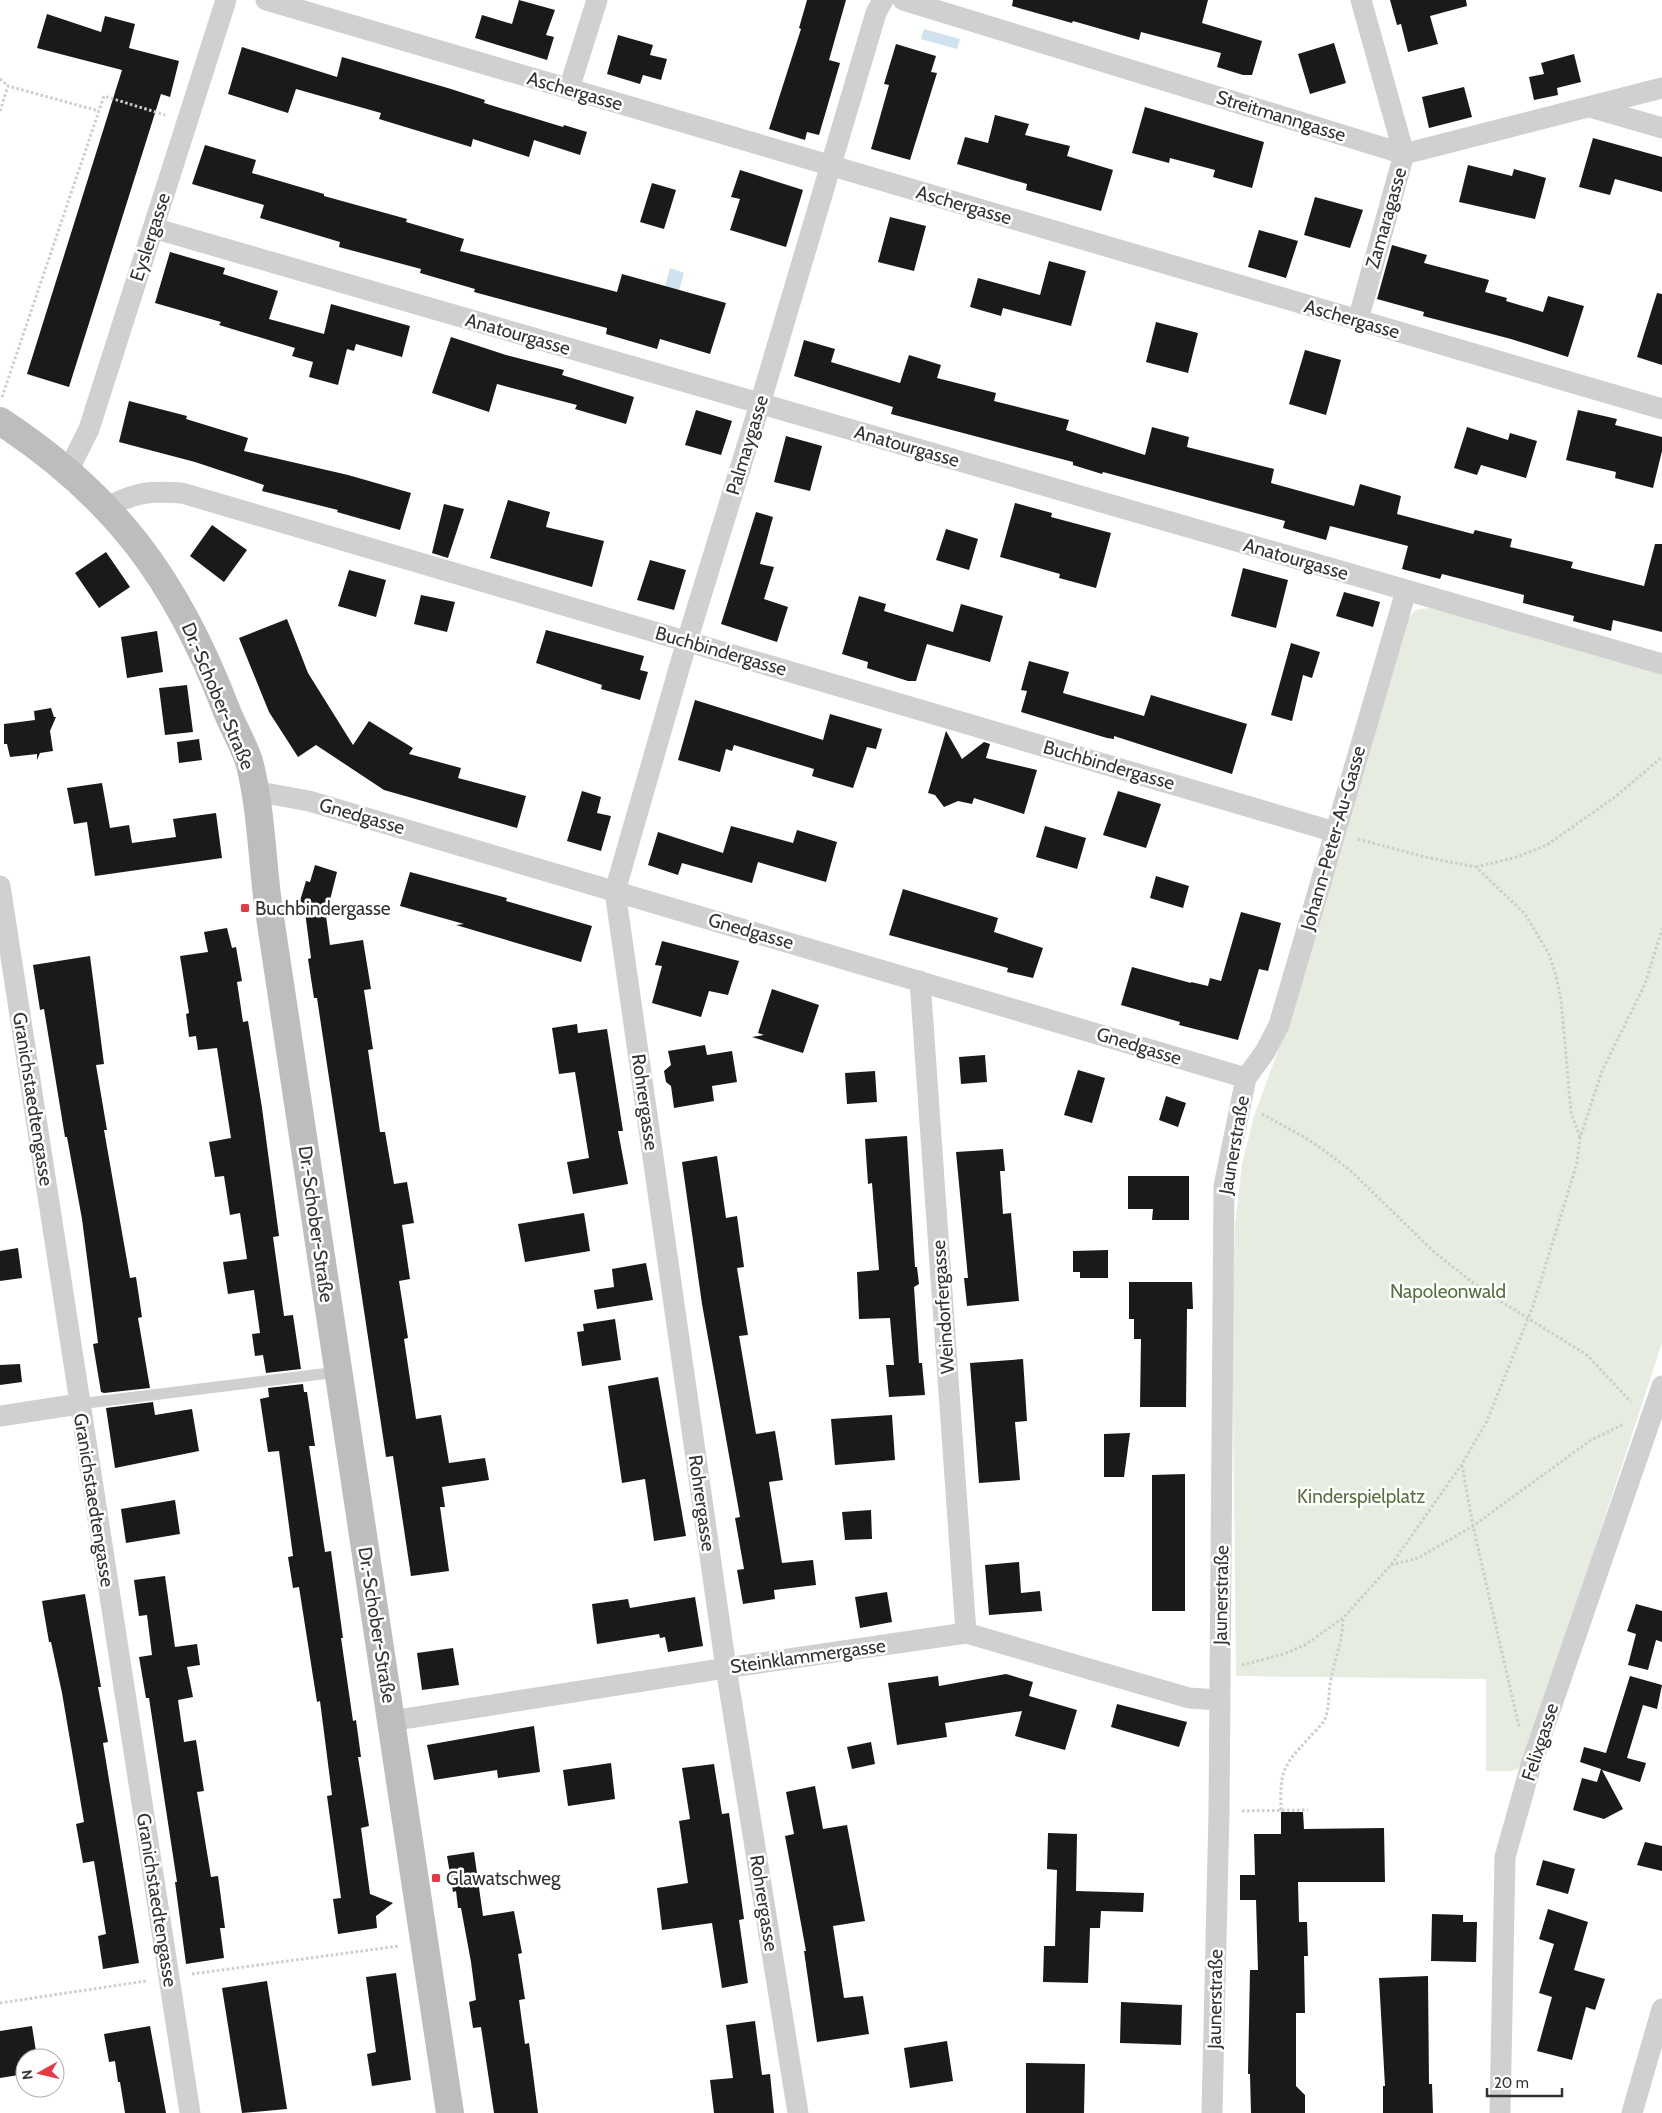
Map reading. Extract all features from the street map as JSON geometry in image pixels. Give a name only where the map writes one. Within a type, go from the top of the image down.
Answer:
[{"type":"street","name":"Eyslergasse","points":[[68,470],[89,429],[226,0]]},
{"type":"street","name":"Aschergasse","points":[[266,0],[1662,409]]},
{"type":"street","points":[[569,89],[597,0]]},
{"type":"street","name":"Palmaygasse","points":[[615,891],[687,640],[760,404],[876,13],[883,0]]},
{"type":"street","name":"Streitmanngasse","points":[[903,0],[1404,154]]},
{"type":"street","name":"Zamaragasse","points":[[1358,320],[1404,154],[1361,0]]},
{"type":"street","points":[[1404,154],[1592,108],[1662,88]]},
{"type":"street","points":[[1592,108],[1662,128]]},
{"type":"street","name":"Anatourgasse","points":[[153,228],[1662,664]]},
{"type":"street","name":"Dr.-Schober-Straße","points":[[0,421],[68,470],[107,507],[140,547],[170,589],[195,634],[249,764],[268,904],[450,2113]]},
{"type":"street","name":"Buchbindergasse","points":[[107,507],[138,494],[153,491],[182,493],[1335,832]]},
{"type":"street","name":"Johann-Peter-Au-Gasse","points":[[1246,1078],[1265,1052],[1279,1025],[1406,591]]},
{"type":"street","name":"Gnedgasse","points":[[254,791],[309,801],[1246,1078]]},
{"type":"street","name":"Granichstaedtengasse","points":[[0,886],[190,2113]]},
{"type":"street","name":"Rohrergasse","points":[[615,891],[726,1668],[798,2113]]},
{"type":"street","name":"Weindorfergasse","points":[[920,981],[966,1633]]},
{"type":"street","name":"Jaunerstraße","points":[[1212,2113],[1219,1812],[1224,1186],[1246,1078]]},
{"type":"street","name":"Felixgasse","points":[[1500,2113],[1505,1857],[1531,1765],[1657,1417],[1662,1386]]},
{"type":"street","points":[[0,1416],[79,1404]]},
{"type":"street","name":"Steinklammergasse","points":[[392,1721],[726,1668],[966,1633],[1189,1698],[1220,1700]]},
{"type":"street","points":[[1632,2113],[1662,2008]]},
{"type":"lane","points":[[79,1404],[338,1372]]},
{"type":"path","points":[[0,78],[8,86],[99,111]]},
{"type":"path","points":[[0,112],[8,86]]},
{"type":"path","points":[[0,402],[104,96],[187,121]]},
{"type":"path","points":[[1335,832],[1398,850],[1476,867],[1517,857],[1547,844],[1615,797],[1662,757]]},
{"type":"path","points":[[1476,867],[1525,914],[1549,954],[1561,999],[1571,1112],[1580,1138]]},
{"type":"path","points":[[1220,1666],[1241,1665],[1284,1654],[1305,1645],[1343,1618],[1391,1565],[1462,1464],[1487,1421],[1528,1318],[1577,1164],[1580,1138],[1602,1071],[1645,984],[1662,929]]},
{"type":"path","points":[[1240,1106],[1259,1113],[1304,1137],[1329,1154],[1456,1271],[1481,1289],[1587,1355],[1636,1408],[1657,1417]]},
{"type":"path","points":[[1391,1565],[1418,1558],[1473,1526],[1591,1440],[1622,1425],[1657,1417]]},
{"type":"path","points":[[1462,1464],[1473,1526],[1519,1728]]},
{"type":"path","points":[[1281,1810],[1280,1781],[1283,1769],[1323,1722],[1328,1711],[1330,1682],[1343,1628],[1343,1618]]},
{"type":"path","points":[[1219,1812],[1308,1810]]},
{"type":"path","points":[[0,2003],[424,1942]]},
{"type":"green space","name":"Napoleonwald","points":[[1429,608],[1467,617],[1662,674],[1662,1343],[1544,1703],[1520,1768],[1512,1771],[1486,1771],[1486,1679],[1236,1676],[1232,1302],[1235,1225],[1242,1164],[1254,1116],[1294,1007],[1408,618],[1416,610]]},
{"type":"water","points":[[924,29],[960,39],[957,49],[921,39]]},
{"type":"water","points":[[670,268],[684,273],[676,301],[662,297]]},
{"type":"building","points":[[519,0],[555,10],[546,35],[554,37],[547,60],[475,38],[482,15],[512,24]]},
{"type":"building","points":[[807,0],[846,0],[829,60],[840,63],[819,135],[807,132],[805,140],[769,129],[801,29],[799,28]]},
{"type":"building","points":[[1013,0],[1208,0],[1202,23],[1262,41],[1252,75],[1243,75],[1217,67],[1221,53],[1141,32],[1139,40],[1073,21],[1072,23],[1012,6]]},
{"type":"building","points":[[1390,0],[1466,0],[1467,6],[1430,16],[1438,44],[1408,52],[1401,24],[1397,25]]},
{"type":"building","points":[[47,14],[101,32],[105,16],[135,24],[129,48],[179,61],[170,97],[161,94],[69,387],[27,374],[122,70],[37,48]]},
{"type":"building","points":[[618,35],[653,45],[650,55],[667,59],[661,80],[643,75],[640,84],[607,74]]},
{"type":"building","points":[[1334,43],[1346,83],[1310,94],[1298,54]]},
{"type":"building","points":[[896,44],[936,56],[931,72],[937,73],[910,160],[871,149],[889,85],[884,84]]},
{"type":"building","points":[[242,47],[337,77],[342,57],[485,100],[484,103],[563,127],[564,125],[587,132],[580,155],[534,140],[529,157],[473,139],[471,147],[379,119],[381,113],[296,89],[288,113],[228,94]]},
{"type":"building","points":[[1574,54],[1581,82],[1557,88],[1558,95],[1534,100],[1529,77],[1544,74],[1541,63]]},
{"type":"building","points":[[1464,87],[1472,117],[1429,128],[1422,97]]},
{"type":"building","points":[[1145,107],[1264,142],[1252,188],[1213,177],[1215,170],[1170,158],[1169,163],[1132,153]]},
{"type":"building","points":[[995,115],[1029,124],[1025,135],[1070,146],[1067,156],[1113,170],[1101,211],[1026,190],[1027,184],[957,164],[965,137],[988,143]]},
{"type":"building","points":[[1593,138],[1662,157],[1662,192],[1615,179],[1610,195],[1579,187]]},
{"type":"building","points":[[205,145],[256,160],[252,173],[324,194],[324,196],[407,219],[406,222],[464,239],[460,251],[617,292],[622,274],[726,303],[710,354],[660,339],[657,349],[606,334],[607,328],[474,292],[475,289],[420,273],[421,269],[339,247],[340,242],[260,218],[264,205],[192,184]]},
{"type":"building","points":[[1468,165],[1512,176],[1514,169],[1546,178],[1535,219],[1459,202]]},
{"type":"building","points":[[740,170],[803,190],[786,247],[730,230],[740,199],[731,197]]},
{"type":"building","points":[[652,183],[676,190],[664,229],[640,222]]},
{"type":"building","points":[[1315,197],[1363,210],[1350,248],[1304,235]]},
{"type":"building","points":[[890,217],[926,226],[914,271],[878,262]]},
{"type":"building","points":[[1259,230],[1298,241],[1286,278],[1248,267]]},
{"type":"building","points":[[1392,245],[1427,255],[1424,263],[1489,280],[1485,292],[1507,298],[1506,301],[1543,312],[1548,296],[1584,306],[1568,357],[1511,339],[1423,316],[1424,312],[1377,299]]},
{"type":"building","points":[[170,252],[225,268],[223,274],[278,291],[269,319],[324,334],[331,304],[410,326],[402,357],[356,344],[354,351],[347,349],[338,385],[309,377],[313,362],[292,356],[295,348],[219,325],[221,322],[155,303]]},
{"type":"building","points":[[1049,261],[1086,271],[1071,326],[1003,308],[1001,316],[970,307],[978,278],[1040,295]]},
{"type":"building","points":[[1657,293],[1662,294],[1662,365],[1637,357]]},
{"type":"building","points":[[1156,322],[1198,333],[1188,373],[1146,362]]},
{"type":"building","points":[[451,337],[506,355],[564,370],[562,375],[634,397],[626,424],[575,409],[577,405],[497,384],[489,412],[432,393]]},
{"type":"building","points":[[804,340],[835,349],[831,362],[900,383],[909,355],[941,365],[937,378],[996,393],[994,401],[1069,420],[1066,430],[1145,455],[1152,427],[1189,437],[1187,447],[1274,469],[1271,483],[1354,506],[1360,484],[1401,496],[1397,514],[1473,534],[1475,530],[1512,539],[1510,547],[1573,562],[1571,568],[1644,586],[1655,544],[1662,544],[1662,632],[1613,620],[1611,631],[1573,621],[1574,616],[1523,603],[1524,595],[1442,574],[1440,579],[1402,569],[1408,546],[1330,526],[1326,540],[1283,528],[1285,521],[1103,472],[1102,474],[1073,465],[1073,462],[891,414],[893,407],[794,376]]},
{"type":"building","points":[[1305,350],[1341,360],[1326,415],[1289,404]]},
{"type":"building","points":[[129,401],[187,416],[186,419],[248,438],[244,451],[348,475],[411,493],[400,530],[337,512],[338,510],[262,491],[264,485],[195,462],[119,442]]},
{"type":"building","points":[[696,410],[732,421],[721,455],[685,445]]},
{"type":"building","points":[[1578,410],[1617,419],[1615,425],[1662,437],[1662,451],[1653,488],[1615,478],[1616,472],[1566,460]]},
{"type":"building","points":[[1467,427],[1508,440],[1510,433],[1537,441],[1526,478],[1481,465],[1477,475],[1454,468]]},
{"type":"building","points":[[786,436],[822,446],[810,491],[774,482]]},
{"type":"building","points":[[508,500],[550,512],[546,527],[604,541],[592,587],[490,558]]},
{"type":"building","points":[[1015,503],[1052,513],[1051,517],[1111,533],[1096,588],[1059,578],[1060,574],[1000,557]]},
{"type":"building","points":[[444,504],[464,509],[448,558],[432,553]]},
{"type":"building","points":[[756,512],[773,517],[760,564],[774,567],[764,599],[788,607],[777,642],[721,624]]},
{"type":"building","points":[[212,525],[247,550],[224,582],[190,556]]},
{"type":"building","points":[[946,529],[978,539],[969,570],[936,560]]},
{"type":"building","points":[[106,552],[130,587],[99,608],[75,573]]},
{"type":"building","points":[[650,560],[686,570],[674,610],[637,600]]},
{"type":"building","points":[[1243,568],[1288,580],[1276,628],[1231,616]]},
{"type":"building","points":[[349,570],[386,580],[376,617],[338,606]]},
{"type":"building","points":[[1344,592],[1380,602],[1373,627],[1336,616]]},
{"type":"building","points":[[421,595],[455,602],[447,632],[414,624]]},
{"type":"building","points":[[859,596],[886,604],[884,611],[953,632],[961,604],[1003,616],[990,662],[927,644],[916,681],[908,681],[867,668],[868,662],[842,654]]},
{"type":"building","points":[[287,619],[308,673],[353,745],[369,721],[413,748],[409,754],[461,768],[458,778],[526,796],[517,828],[384,790],[316,745],[298,757],[269,712],[239,638]]},
{"type":"building","points":[[546,630],[644,656],[640,670],[648,672],[640,700],[601,689],[602,685],[536,663]]},
{"type":"building","points":[[157,631],[163,672],[127,678],[121,637]]},
{"type":"building","points":[[1291,643],[1320,652],[1312,678],[1303,675],[1292,721],[1271,715]]},
{"type":"building","points":[[1029,661],[1069,672],[1063,693],[1144,716],[1151,695],[1247,724],[1232,774],[1114,736],[1114,739],[1107,738],[1021,712],[1027,691],[1021,690]]},
{"type":"building","points":[[187,685],[193,732],[165,735],[159,688]]},
{"type":"building","points":[[695,700],[823,740],[830,714],[882,729],[876,749],[867,747],[853,788],[812,776],[814,769],[734,745],[732,751],[726,749],[720,772],[678,760]]},
{"type":"building","points":[[51,708],[54,717],[56,717],[50,731],[53,751],[40,753],[37,760],[37,754],[10,757],[7,744],[4,744],[4,724],[35,720],[34,711]]},
{"type":"building","points":[[946,731],[962,759],[984,742],[990,744],[986,758],[1037,770],[1024,814],[974,798],[972,804],[958,801],[944,807],[935,795],[928,793]]},
{"type":"building","points":[[199,739],[202,760],[179,763],[177,742]]},
{"type":"building","points":[[102,783],[110,828],[129,825],[132,843],[176,837],[173,819],[216,813],[222,858],[95,876],[87,822],[74,824],[67,788]]},
{"type":"building","points":[[582,791],[601,797],[597,813],[611,816],[601,851],[567,841]]},
{"type":"building","points":[[1118,791],[1161,804],[1146,848],[1103,835]]},
{"type":"building","points":[[731,826],[793,843],[797,830],[837,842],[826,882],[758,862],[752,883],[682,863],[678,875],[648,865],[658,832],[723,853]]},
{"type":"building","points":[[1045,826],[1086,838],[1077,869],[1036,857]]},
{"type":"building","points":[[315,865],[337,872],[326,916],[330,945],[363,940],[371,989],[364,990],[373,1049],[368,1050],[380,1132],[385,1132],[394,1184],[407,1182],[414,1223],[402,1225],[410,1279],[399,1281],[408,1338],[404,1339],[416,1419],[441,1415],[449,1463],[485,1458],[489,1480],[442,1487],[445,1507],[440,1507],[449,1571],[411,1576],[393,1456],[386,1457],[317,998],[314,998],[308,959],[311,958],[304,904],[300,901],[306,881],[310,882]]},
{"type":"building","points":[[410,872],[507,898],[506,901],[592,926],[581,962],[456,925],[464,924],[400,906]]},
{"type":"building","points":[[1156,876],[1189,886],[1183,908],[1150,898]]},
{"type":"building","points":[[903,889],[998,918],[994,932],[1043,948],[1033,978],[1007,972],[1008,968],[889,935]]},
{"type":"building","points":[[1241,912],[1281,923],[1268,971],[1259,969],[1238,1040],[1179,1025],[1180,1022],[1121,1005],[1132,967],[1208,986],[1210,978],[1221,981]]},
{"type":"building","points":[[227,928],[232,948],[236,947],[242,981],[237,982],[243,1022],[248,1021],[262,1108],[279,1236],[273,1237],[284,1316],[293,1315],[301,1369],[266,1373],[263,1355],[255,1356],[252,1334],[260,1333],[254,1290],[228,1294],[223,1262],[247,1259],[240,1213],[230,1215],[224,1176],[215,1177],[209,1142],[231,1138],[217,1048],[198,1050],[196,1036],[189,1037],[186,1014],[189,1013],[180,956],[208,952],[204,932]]},
{"type":"building","points":[[662,941],[739,961],[728,995],[709,991],[701,1017],[652,1003],[662,966],[655,965]]},
{"type":"building","points":[[90,956],[104,1064],[96,1065],[107,1130],[104,1130],[130,1278],[136,1277],[142,1317],[138,1318],[150,1388],[104,1393],[101,1392],[93,1344],[98,1343],[82,1219],[67,1137],[65,1137],[44,1009],[40,1010],[33,965]]},
{"type":"building","points":[[772,989],[819,1005],[803,1053],[752,1037],[764,1035],[758,1033]]},
{"type":"building","points":[[577,1024],[578,1033],[607,1029],[623,1131],[618,1131],[628,1184],[573,1194],[567,1162],[589,1158],[575,1072],[559,1074],[552,1028]]},
{"type":"building","points":[[705,1045],[707,1055],[732,1051],[737,1082],[712,1086],[714,1101],[674,1108],[671,1086],[666,1082],[664,1071],[671,1065],[668,1051]]},
{"type":"building","points":[[985,1055],[987,1082],[961,1084],[959,1057]]},
{"type":"building","points":[[1078,1070],[1105,1078],[1092,1123],[1064,1115]]},
{"type":"building","points":[[875,1071],[877,1102],[847,1104],[845,1073]]},
{"type":"building","points":[[1166,1096],[1186,1103],[1178,1127],[1159,1120]]},
{"type":"building","points":[[907,1136],[915,1267],[917,1267],[919,1284],[914,1287],[919,1363],[922,1363],[925,1395],[889,1397],[886,1365],[894,1365],[890,1318],[859,1319],[857,1272],[879,1270],[872,1183],[868,1184],[865,1139]]},
{"type":"building","points":[[1003,1149],[1005,1171],[1000,1171],[1003,1214],[1011,1213],[1019,1301],[967,1306],[964,1278],[968,1278],[956,1152]]},
{"type":"building","points":[[717,1156],[726,1218],[737,1216],[744,1267],[737,1268],[748,1335],[739,1336],[756,1434],[775,1431],[783,1480],[769,1482],[782,1563],[813,1560],[816,1585],[774,1590],[775,1599],[743,1604],[737,1570],[744,1569],[735,1518],[740,1517],[702,1304],[682,1162]]},
{"type":"building","points":[[1128,1176],[1189,1176],[1189,1220],[1152,1220],[1153,1209],[1128,1209]]},
{"type":"building","points":[[584,1213],[590,1251],[525,1262],[518,1224]]},
{"type":"building","points":[[18,1248],[22,1278],[0,1281],[0,1251]]},
{"type":"building","points":[[1108,1250],[1108,1278],[1080,1278],[1080,1272],[1073,1272],[1073,1251]]},
{"type":"building","points":[[646,1263],[653,1300],[597,1309],[594,1290],[614,1287],[612,1269]]},
{"type":"building","points":[[1129,1282],[1192,1282],[1193,1309],[1187,1309],[1186,1407],[1140,1407],[1141,1339],[1134,1339],[1134,1319],[1129,1319]]},
{"type":"building","points":[[615,1319],[621,1360],[582,1366],[577,1332],[584,1331],[583,1324]]},
{"type":"building","points":[[1023,1359],[1027,1421],[1015,1422],[1020,1480],[979,1483],[970,1363]]},
{"type":"building","points":[[20,1364],[22,1382],[0,1385],[0,1365]]},
{"type":"building","points":[[658,1377],[686,1536],[654,1541],[645,1479],[622,1483],[608,1386]]},
{"type":"building","points":[[303,1384],[304,1392],[307,1392],[315,1446],[309,1446],[325,1552],[331,1551],[353,1721],[356,1720],[361,1757],[358,1757],[369,1826],[361,1828],[370,1894],[393,1903],[376,1916],[377,1928],[338,1934],[333,1899],[341,1898],[327,1796],[332,1795],[320,1701],[317,1702],[299,1587],[293,1588],[288,1557],[293,1556],[279,1451],[268,1452],[260,1399],[269,1397],[268,1388]]},
{"type":"building","points":[[153,1402],[155,1415],[192,1409],[199,1451],[115,1468],[106,1408]]},
{"type":"building","points":[[892,1415],[895,1460],[835,1465],[831,1419]]},
{"type":"building","points":[[1130,1433],[1124,1477],[1104,1477],[1104,1434]]},
{"type":"building","points":[[1185,1474],[1185,1611],[1152,1611],[1152,1475]]},
{"type":"building","points":[[175,1500],[180,1534],[126,1543],[121,1509]]},
{"type":"building","points":[[871,1510],[872,1539],[845,1540],[842,1512]]},
{"type":"building","points":[[1019,1562],[1021,1593],[1040,1591],[1042,1611],[989,1615],[985,1565]]},
{"type":"building","points":[[165,1576],[175,1647],[197,1644],[200,1665],[187,1667],[193,1697],[178,1700],[184,1742],[196,1740],[204,1791],[197,1792],[211,1877],[218,1876],[225,1928],[220,1928],[224,1958],[186,1964],[175,1882],[177,1882],[149,1698],[146,1698],[139,1657],[152,1655],[147,1615],[139,1616],[134,1580]]},
{"type":"building","points":[[887,1592],[892,1622],[860,1628],[855,1597]]},
{"type":"building","points":[[85,1594],[101,1687],[98,1687],[108,1742],[103,1743],[139,1963],[103,1969],[98,1936],[106,1934],[94,1861],[83,1863],[76,1824],[84,1822],[62,1693],[51,1642],[49,1642],[42,1601]]},
{"type":"building","points":[[695,1597],[703,1646],[668,1652],[665,1637],[660,1638],[659,1634],[597,1644],[592,1604],[628,1599],[630,1608]]},
{"type":"building","points":[[1636,1604],[1662,1611],[1662,1642],[1656,1640],[1648,1670],[1628,1665],[1636,1634],[1627,1631]]},
{"type":"building","points":[[453,1648],[459,1685],[422,1690],[417,1653]]},
{"type":"building","points":[[1006,1674],[1033,1682],[1029,1696],[1077,1710],[1065,1750],[1015,1736],[1022,1711],[945,1723],[947,1737],[897,1745],[888,1683],[938,1676],[939,1686]]},
{"type":"building","points":[[1630,1676],[1662,1685],[1657,1709],[1643,1705],[1627,1758],[1646,1763],[1640,1782],[1602,1770],[1623,1809],[1604,1819],[1573,1810],[1582,1778],[1597,1782],[1601,1769],[1580,1762],[1584,1747],[1606,1753]]},
{"type":"building","points":[[1117,1704],[1187,1722],[1179,1747],[1111,1727]]},
{"type":"building","points":[[534,1726],[540,1772],[498,1778],[497,1770],[434,1780],[427,1745]]},
{"type":"building","points":[[871,1742],[875,1764],[852,1769],[847,1747]]},
{"type":"building","points":[[611,1763],[615,1799],[568,1806],[563,1770]]},
{"type":"building","points":[[714,1764],[722,1814],[729,1813],[744,1919],[739,1920],[748,1983],[722,1988],[712,1923],[662,1930],[657,1888],[688,1883],[679,1821],[690,1819],[682,1768]]},
{"type":"building","points":[[815,1786],[823,1829],[847,1825],[865,1921],[833,1926],[844,1998],[863,1996],[869,2034],[817,2042],[804,1951],[806,1951],[785,1836],[794,1834],[786,1792]]},
{"type":"building","points":[[1281,1812],[1303,1812],[1304,1829],[1384,1828],[1385,1882],[1298,1882],[1299,1922],[1307,1922],[1308,1956],[1304,1956],[1305,2013],[1296,2013],[1296,2086],[1305,2095],[1305,2113],[1251,2113],[1250,2074],[1248,2074],[1250,1970],[1258,1970],[1256,1900],[1240,1900],[1240,1875],[1255,1875],[1254,1834],[1281,1834]]},
{"type":"building","points":[[1048,1833],[1077,1834],[1076,1891],[1144,1893],[1143,1912],[1101,1911],[1100,1928],[1090,1928],[1088,1983],[1043,1982],[1044,1946],[1055,1946],[1057,1870],[1047,1869]]},
{"type":"building","points":[[1645,1842],[1662,1846],[1662,1871],[1637,1865]]},
{"type":"building","points":[[474,1852],[483,1916],[514,1911],[522,1953],[518,1954],[525,1999],[519,2000],[525,2044],[529,2043],[538,2113],[494,2113],[481,2027],[473,2028],[469,2002],[476,2000],[471,1962],[461,1908],[458,1908],[456,1891],[453,1892],[447,1856]]},
{"type":"building","points":[[1543,1860],[1575,1869],[1568,1894],[1536,1885]]},
{"type":"building","points":[[1548,1909],[1588,1922],[1574,1970],[1605,1979],[1595,2010],[1586,2007],[1572,2060],[1537,2051],[1552,1997],[1539,1993],[1554,1944],[1539,1939]]},
{"type":"building","points":[[1432,1914],[1463,1915],[1463,1922],[1477,1922],[1476,1962],[1431,1961]]},
{"type":"building","points":[[396,1973],[411,2080],[372,2086],[367,2054],[376,2052],[366,1977]]},
{"type":"building","points":[[1428,1976],[1429,2084],[1432,2084],[1433,2113],[1383,2113],[1383,2086],[1385,2086],[1379,1978]]},
{"type":"building","points":[[267,1981],[287,2109],[242,2113],[222,1988]]},
{"type":"building","points":[[1121,2002],[1182,2005],[1181,2045],[1120,2043]]},
{"type":"building","points":[[755,2021],[762,2075],[770,2074],[774,2113],[714,2113],[710,2080],[733,2078],[726,2025]]},
{"type":"building","points":[[32,2026],[35,2048],[15,2048],[15,2076],[0,2078],[0,2031]]},
{"type":"building","points":[[150,2026],[166,2113],[125,2113],[115,2061],[109,2062],[104,2034]]},
{"type":"building","points":[[947,2041],[953,2081],[910,2088],[904,2048]]},
{"type":"building","points":[[1026,2063],[1085,2064],[1084,2113],[1026,2113]]},
{"type":"place","name":"Buchbindergasse","points":[[245,908]]},
{"type":"place","name":"Glawatschweg","points":[[436,1878]]},
{"type":"park label","name":"Kinderspielplatz","points":[[1361,1496]]}]
